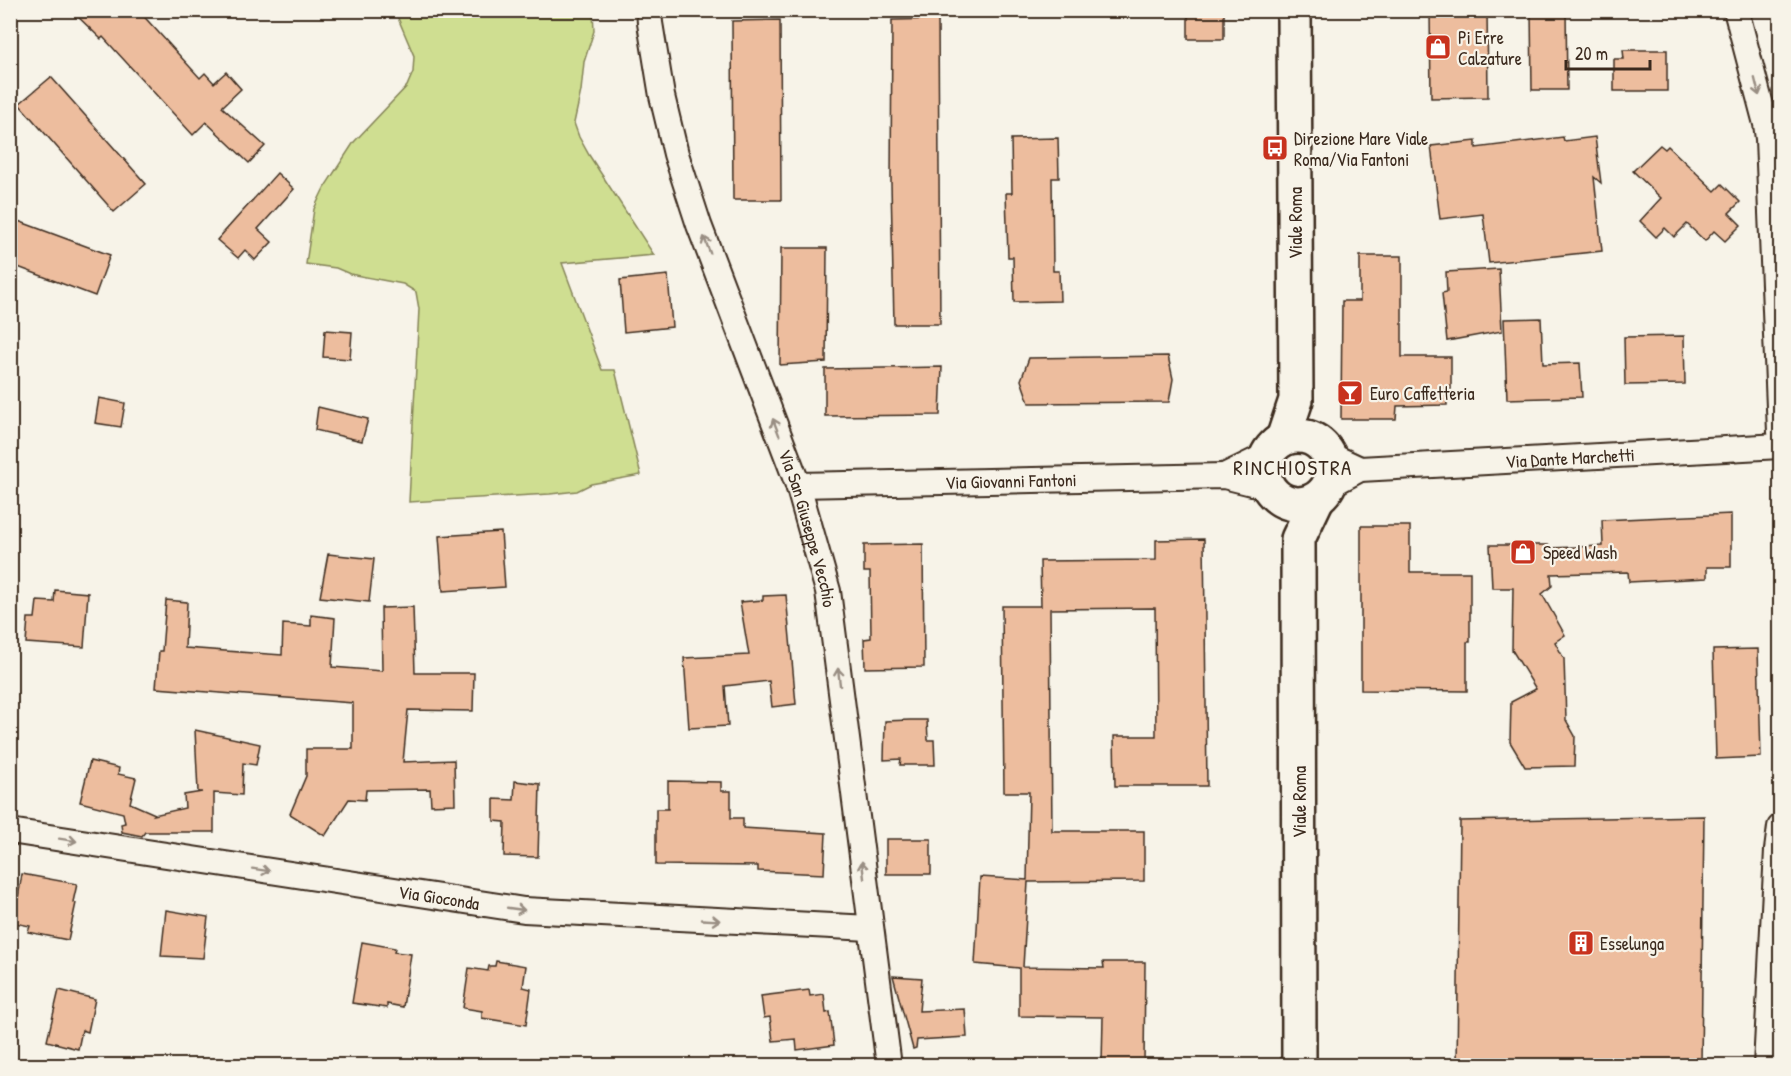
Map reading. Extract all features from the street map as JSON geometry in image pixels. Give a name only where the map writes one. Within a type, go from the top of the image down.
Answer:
[{"type":"main road","name":"Viale Roma","points":[[1294,10],[1298,447]]},
{"type":"main road","name":"Viale Roma","points":[[1298,447],[1264,465],[1264,477],[1298,539]]},
{"type":"main road","name":"Viale Roma","points":[[1298,447],[1332,470],[1330,482],[1298,539],[1299,1065]]},
{"type":"main road","points":[[1272,491],[1285,501],[1295,504],[1306,503],[1322,493]]},
{"type":"street","name":"Via San Giuseppe Vecchio","points":[[649,10],[662,96],[676,154],[699,225],[798,485],[828,591],[889,1065]]},
{"type":"street","points":[[1736,10],[1774,139],[1780,432]]},
{"type":"street","name":"Via Dante Marchetti","points":[[1360,469],[1780,446]]},
{"type":"street","name":"Via Giovanni Fantoni","points":[[1224,476],[1298,447]]},
{"type":"street","points":[[1298,447],[1360,469]]},
{"type":"street","points":[[1322,493],[1360,469]]},
{"type":"street","name":"Via Giovanni Fantoni","points":[[798,485],[1224,476],[1272,491]]},
{"type":"street","points":[[1766,1065],[1780,827]]},
{"type":"street","name":"Via Gioconda","points":[[10,831],[524,910],[870,928]]},
{"type":"green space","points":[[395,11],[593,11],[594,31],[584,62],[574,123],[589,155],[654,255],[562,263],[602,370],[615,370],[641,475],[591,484],[577,491],[409,502],[419,309],[416,292],[403,284],[350,274],[336,268],[306,264],[314,209],[324,188],[354,142],[407,86],[413,72],[414,56]]},
{"type":"building","points":[[71,10],[138,10],[200,78],[205,73],[214,83],[226,72],[241,89],[222,107],[265,146],[249,163],[206,122],[193,135],[103,37],[101,39]]},
{"type":"building","points":[[1188,10],[1224,10],[1224,39],[1188,39]]},
{"type":"building","points":[[1430,10],[1487,10],[1488,97],[1431,98]]},
{"type":"building","points":[[1531,10],[1566,10],[1567,90],[1532,90]]},
{"type":"building","points":[[938,19],[940,324],[894,324],[891,183],[892,20]]},
{"type":"building","points":[[780,20],[781,200],[733,200],[732,21]]},
{"type":"building","points":[[1623,50],[1667,50],[1667,91],[1614,91],[1614,59],[1624,59]]},
{"type":"building","points":[[51,77],[146,184],[114,212],[19,104]]},
{"type":"building","points":[[1563,137],[1564,141],[1595,137],[1601,183],[1594,177],[1602,251],[1489,263],[1483,214],[1440,219],[1431,146],[1476,141],[1476,148]]},
{"type":"building","points":[[1058,138],[1059,178],[1052,178],[1053,271],[1059,271],[1060,301],[1014,302],[1013,257],[1008,257],[1006,193],[1012,193],[1011,139]]},
{"type":"building","points":[[1660,145],[1665,149],[1668,146],[1715,191],[1722,184],[1740,202],[1729,213],[1741,225],[1725,241],[1714,231],[1705,241],[1687,224],[1674,237],[1665,228],[1656,237],[1640,221],[1661,198],[1633,171]]},
{"type":"building","points":[[277,173],[294,189],[258,229],[272,242],[255,260],[245,250],[238,258],[217,240]]},
{"type":"building","points":[[10,218],[110,255],[95,296],[10,264]]},
{"type":"building","points":[[781,248],[827,248],[826,362],[780,365]]},
{"type":"building","points":[[1360,256],[1402,256],[1402,357],[1451,357],[1451,389],[1447,389],[1447,405],[1397,406],[1396,419],[1341,419],[1342,301],[1360,301]]},
{"type":"building","points":[[1499,269],[1502,331],[1447,341],[1442,293],[1447,292],[1446,272]]},
{"type":"building","points":[[668,275],[672,327],[624,332],[620,280]]},
{"type":"building","points":[[1541,318],[1543,364],[1580,363],[1582,397],[1507,399],[1504,319]]},
{"type":"building","points":[[325,330],[352,332],[350,359],[323,357]]},
{"type":"building","points":[[1684,336],[1685,384],[1625,385],[1624,337]]},
{"type":"building","points":[[1168,356],[1173,379],[1169,402],[1029,403],[1021,380],[1029,358]]},
{"type":"building","points":[[942,367],[940,415],[825,416],[825,369]]},
{"type":"building","points":[[99,398],[125,403],[121,427],[95,423]]},
{"type":"building","points":[[318,407],[368,419],[362,441],[315,430]]},
{"type":"building","points":[[1731,514],[1731,567],[1707,567],[1707,578],[1629,582],[1628,572],[1551,574],[1552,586],[1542,594],[1565,635],[1555,642],[1564,659],[1566,720],[1575,736],[1574,766],[1525,767],[1510,742],[1511,702],[1536,689],[1512,650],[1513,588],[1492,588],[1490,545],[1549,545],[1549,548],[1603,546],[1602,520]]},
{"type":"building","points":[[1361,526],[1410,526],[1410,572],[1470,572],[1467,691],[1361,690]]},
{"type":"building","points":[[501,532],[505,587],[443,591],[439,536]]},
{"type":"building","points":[[1204,539],[1207,786],[1115,786],[1114,736],[1156,736],[1155,608],[1050,609],[1052,831],[1144,831],[1144,881],[1028,882],[1023,967],[1104,968],[1103,962],[1145,962],[1144,1065],[1102,1065],[1103,1017],[1019,1016],[1019,968],[975,964],[980,877],[1027,880],[1029,792],[1004,792],[1002,606],[1041,606],[1040,561],[1156,560],[1156,540]]},
{"type":"building","points":[[923,544],[924,667],[865,668],[864,639],[871,638],[870,572],[864,572],[864,545]]},
{"type":"building","points":[[328,554],[374,559],[369,602],[320,597]]},
{"type":"building","points":[[55,590],[88,593],[84,647],[26,643],[28,618],[35,618],[37,601],[54,602]]},
{"type":"building","points":[[786,595],[796,704],[772,707],[769,681],[725,686],[728,726],[689,728],[684,658],[749,655],[740,602],[763,600],[763,596]]},
{"type":"building","points":[[166,600],[187,602],[185,648],[282,655],[283,624],[311,626],[311,615],[335,618],[332,667],[382,671],[381,608],[413,607],[415,673],[474,673],[473,711],[408,710],[403,762],[454,760],[455,804],[431,805],[430,789],[366,790],[365,800],[349,799],[325,836],[290,814],[306,776],[306,749],[353,749],[353,703],[156,688]]},
{"type":"building","points":[[1758,649],[1761,757],[1716,759],[1713,650]]},
{"type":"building","points":[[927,720],[928,740],[934,740],[935,765],[900,765],[901,759],[884,760],[885,721]]},
{"type":"building","points":[[195,730],[260,744],[256,765],[243,763],[242,795],[214,793],[214,832],[145,832],[142,836],[122,832],[121,824],[125,823],[123,813],[80,802],[90,761],[119,768],[118,774],[136,778],[130,803],[154,815],[185,808],[184,795],[202,792],[198,792]]},
{"type":"building","points":[[515,781],[540,784],[538,857],[504,856],[505,822],[494,821],[494,799],[514,800]]},
{"type":"building","points":[[668,781],[721,782],[721,791],[731,791],[731,818],[743,818],[743,828],[826,833],[824,874],[758,871],[758,866],[656,865],[656,809],[668,809]]},
{"type":"building","name":"Esselunga","points":[[1704,816],[1701,1065],[1457,1065],[1460,821]]},
{"type":"building","points":[[886,839],[931,839],[931,874],[886,874]]},
{"type":"building","points":[[22,874],[77,884],[73,902],[76,903],[68,940],[28,932],[30,926],[10,922],[10,897],[18,898]]},
{"type":"building","points":[[166,910],[208,917],[203,958],[161,956]]},
{"type":"building","points":[[362,942],[395,948],[394,952],[411,954],[403,1007],[387,1004],[387,1008],[352,1003]]},
{"type":"building","points":[[496,961],[526,966],[523,987],[531,989],[526,1025],[482,1018],[482,1011],[463,1008],[469,968],[488,971],[489,966],[495,966]]},
{"type":"building","points":[[893,976],[922,978],[919,1011],[965,1009],[967,1037],[917,1040],[916,1048],[913,1049]]},
{"type":"building","points":[[59,990],[95,999],[88,1032],[82,1030],[78,1049],[47,1041]]},
{"type":"building","points":[[809,990],[810,996],[824,994],[826,1013],[830,1012],[834,1045],[797,1050],[796,1039],[773,1041],[770,1017],[764,1018],[761,996]]},
{"type":"place","name":"Pi Erre Calzature","points":[[1438,47]]},
{"type":"place","name":"Direzione Mare Viale Roma/Via Fantoni","points":[[1275,148]]},
{"type":"place","name":"Euro Caffetteria","points":[[1350,393]]},
{"type":"place","name":"Speed Wash","points":[[1523,552]]},
{"type":"place","name":"Esselunga","points":[[1581,943]]},
{"type":"district","name":"RINCHIOSTRA","points":[[1293,467]]}]
